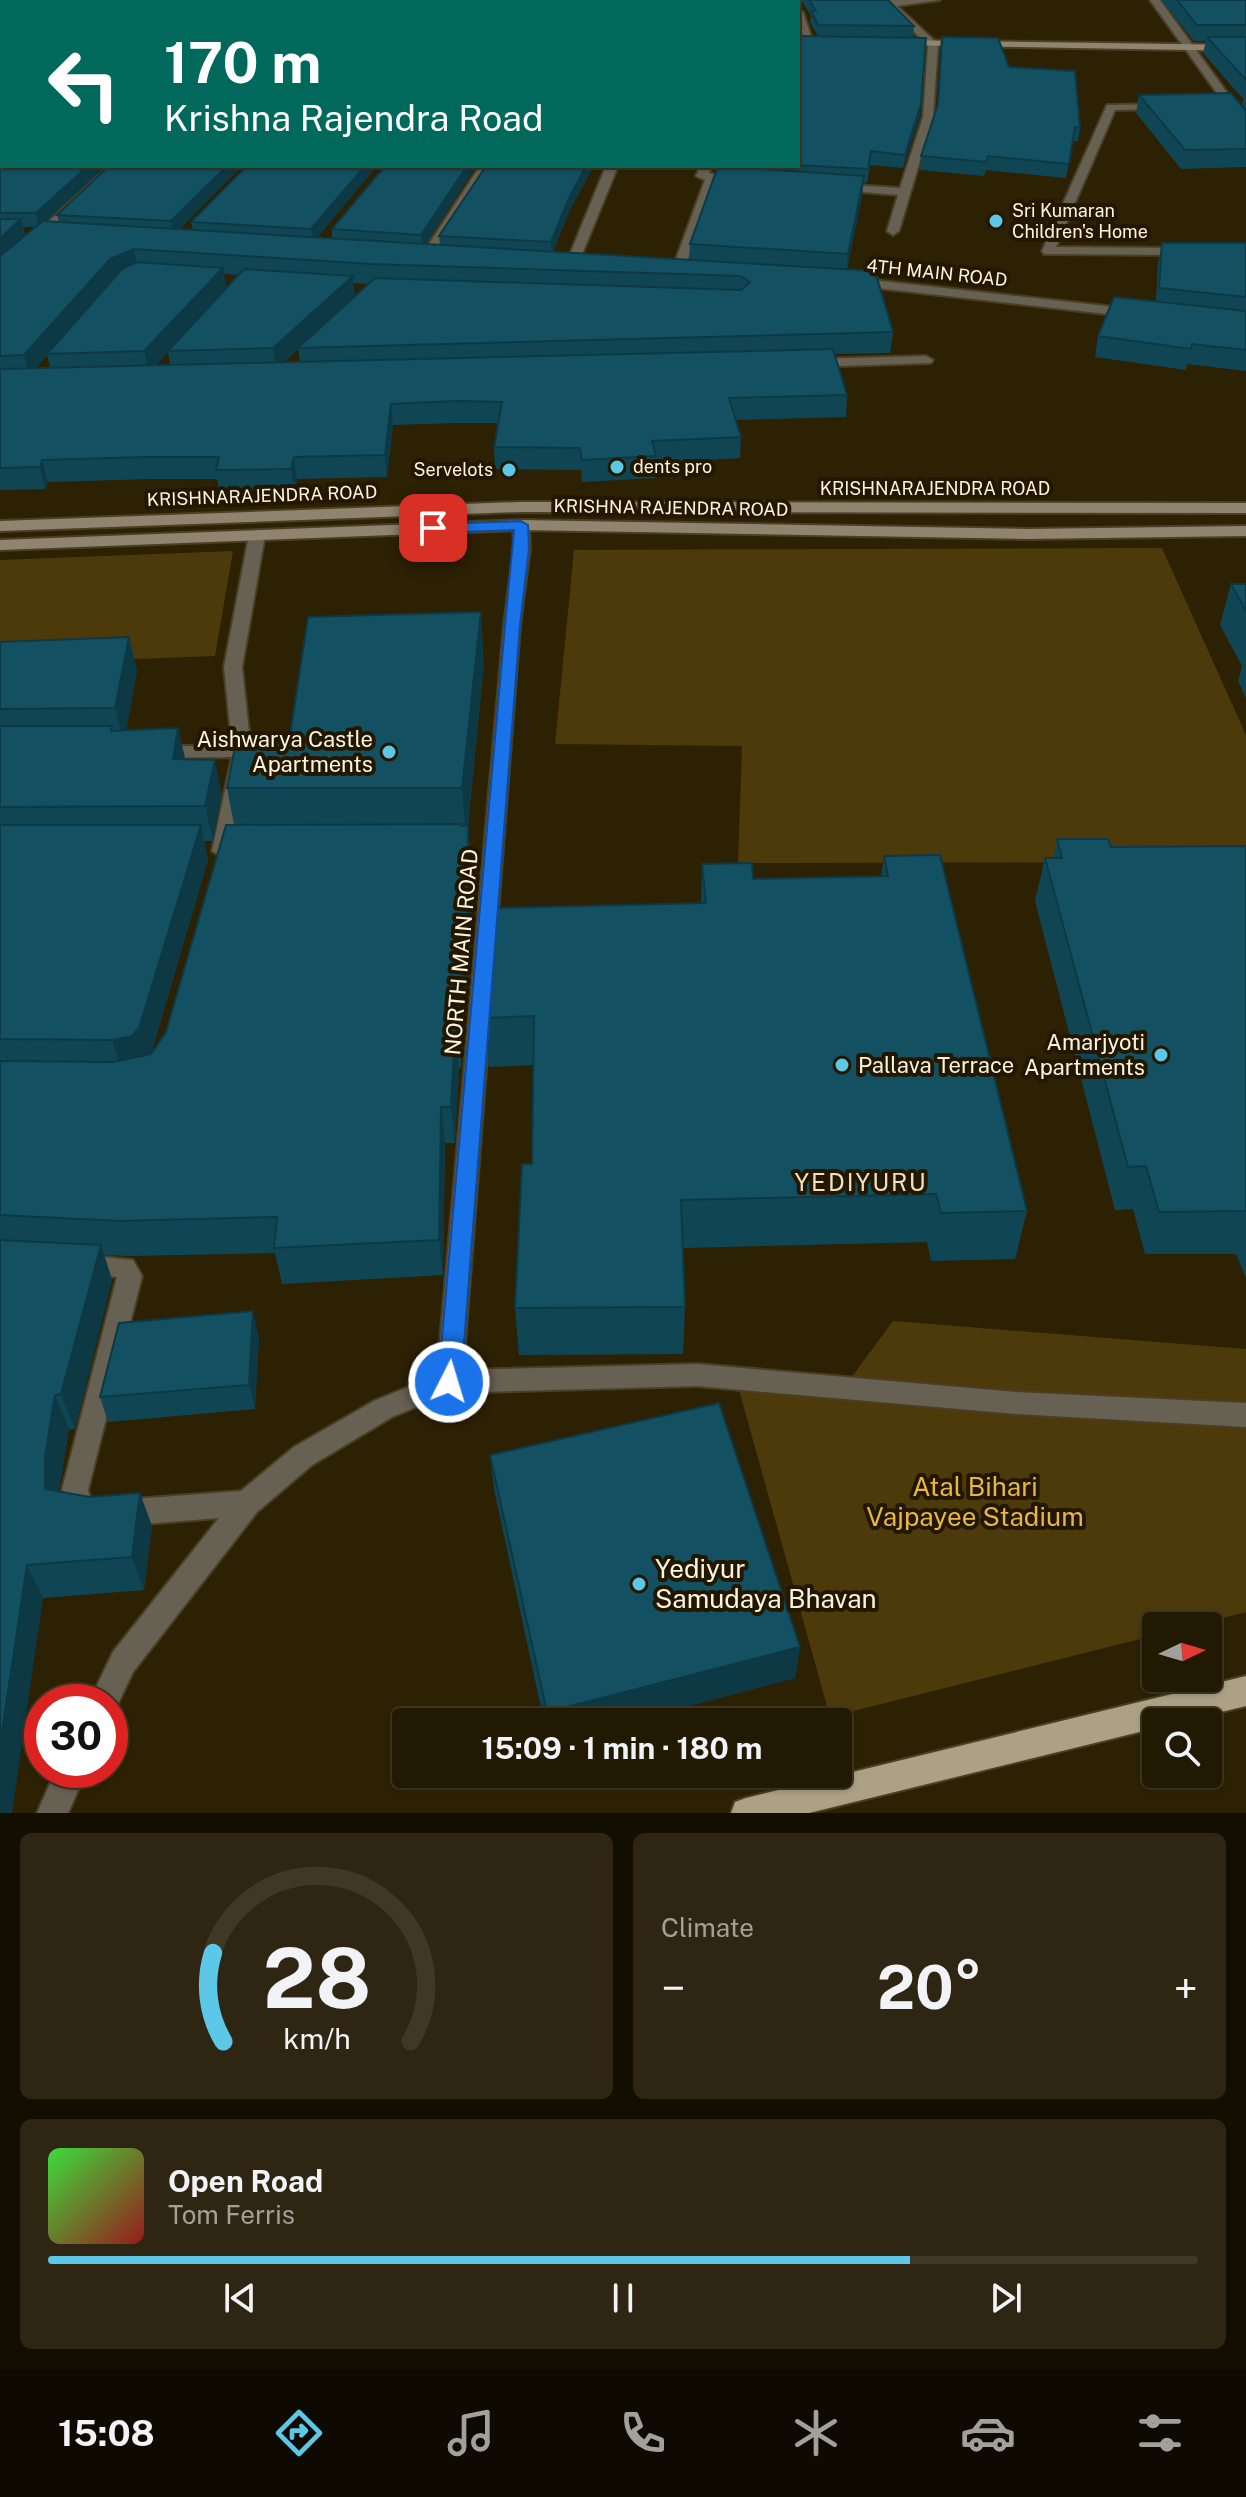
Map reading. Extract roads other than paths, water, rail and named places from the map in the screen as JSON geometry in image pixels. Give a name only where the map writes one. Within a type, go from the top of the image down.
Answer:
[{"type":"main road","points":[[800,42],[826,43]]},
{"type":"main road","points":[[887,43],[1246,48]]},
{"type":"main road","name":"KRISHNARAJENDRA ROAD","points":[[0,526],[520,507],[1246,508]]},
{"type":"main road","name":"KRISHNA RAJENDRA ROAD","points":[[0,545],[521,525],[1027,534],[1246,531]]},
{"type":"main road","points":[[746,1813],[778,1809],[1246,1691]]},
{"type":"street","points":[[889,2],[935,0]]},
{"type":"street","points":[[1155,0],[1246,126]]},
{"type":"street","points":[[889,2],[933,44],[928,117],[893,231]]},
{"type":"street","points":[[800,17],[811,43]]},
{"type":"street","points":[[1215,106],[1230,105]]},
{"type":"street","points":[[1170,106],[1111,107],[1048,251],[1200,252]]},
{"type":"street","points":[[0,273],[33,233],[114,168]]},
{"type":"street","points":[[427,256],[485,168]]},
{"type":"street","points":[[572,264],[611,168]]},
{"type":"street","points":[[678,270],[708,172],[757,181]]},
{"type":"street","points":[[819,186],[905,192]]},
{"type":"street","points":[[33,233],[55,234]]},
{"type":"street","points":[[411,255],[442,257]]},
{"type":"street","points":[[558,263],[587,265]]},
{"type":"street","points":[[663,269],[693,271]]},
{"type":"street","name":"4TH MAIN ROAD","points":[[840,280],[1152,315]]},
{"type":"street","points":[[800,364],[926,360]]},
{"type":"street","name":"NORTH MAIN ROAD","points":[[449,1382],[486,850],[522,548],[521,525]]},
{"type":"street","points":[[222,855],[242,751],[233,667],[257,535]]},
{"type":"street","points":[[143,752],[242,751]]},
{"type":"street","points":[[59,1264],[124,1267],[130,1276],[75,1490],[79,1512],[103,1514],[247,1503]]},
{"type":"street","points":[[113,1684],[123,1662],[247,1503],[303,1456],[383,1409],[449,1382],[697,1375],[1016,1403],[1246,1415]]},
{"type":"street","points":[[52,1813],[64,1788]]},
{"type":"place","name":"Sri Kumaran Children's Home","points":[[996,221]]},
{"type":"place","name":"dents pro","points":[[617,467]]},
{"type":"place","name":"Servelots","points":[[509,470]]},
{"type":"place","name":"Aishwarya Castle Apartments","points":[[389,752]]},
{"type":"place","name":"Amarjyoti Apartments","points":[[1161,1055]]},
{"type":"place","name":"Pallava Terrace","points":[[842,1065]]},
{"type":"place","name":"Yediyur Samudaya Bhavan","points":[[639,1584]]},
{"type":"district","name":"YEDIYURU","points":[[861,1183]]},
{"type":"park label","name":"Atal Bihari Vajpayee Stadium","points":[[975,1502]]}]
